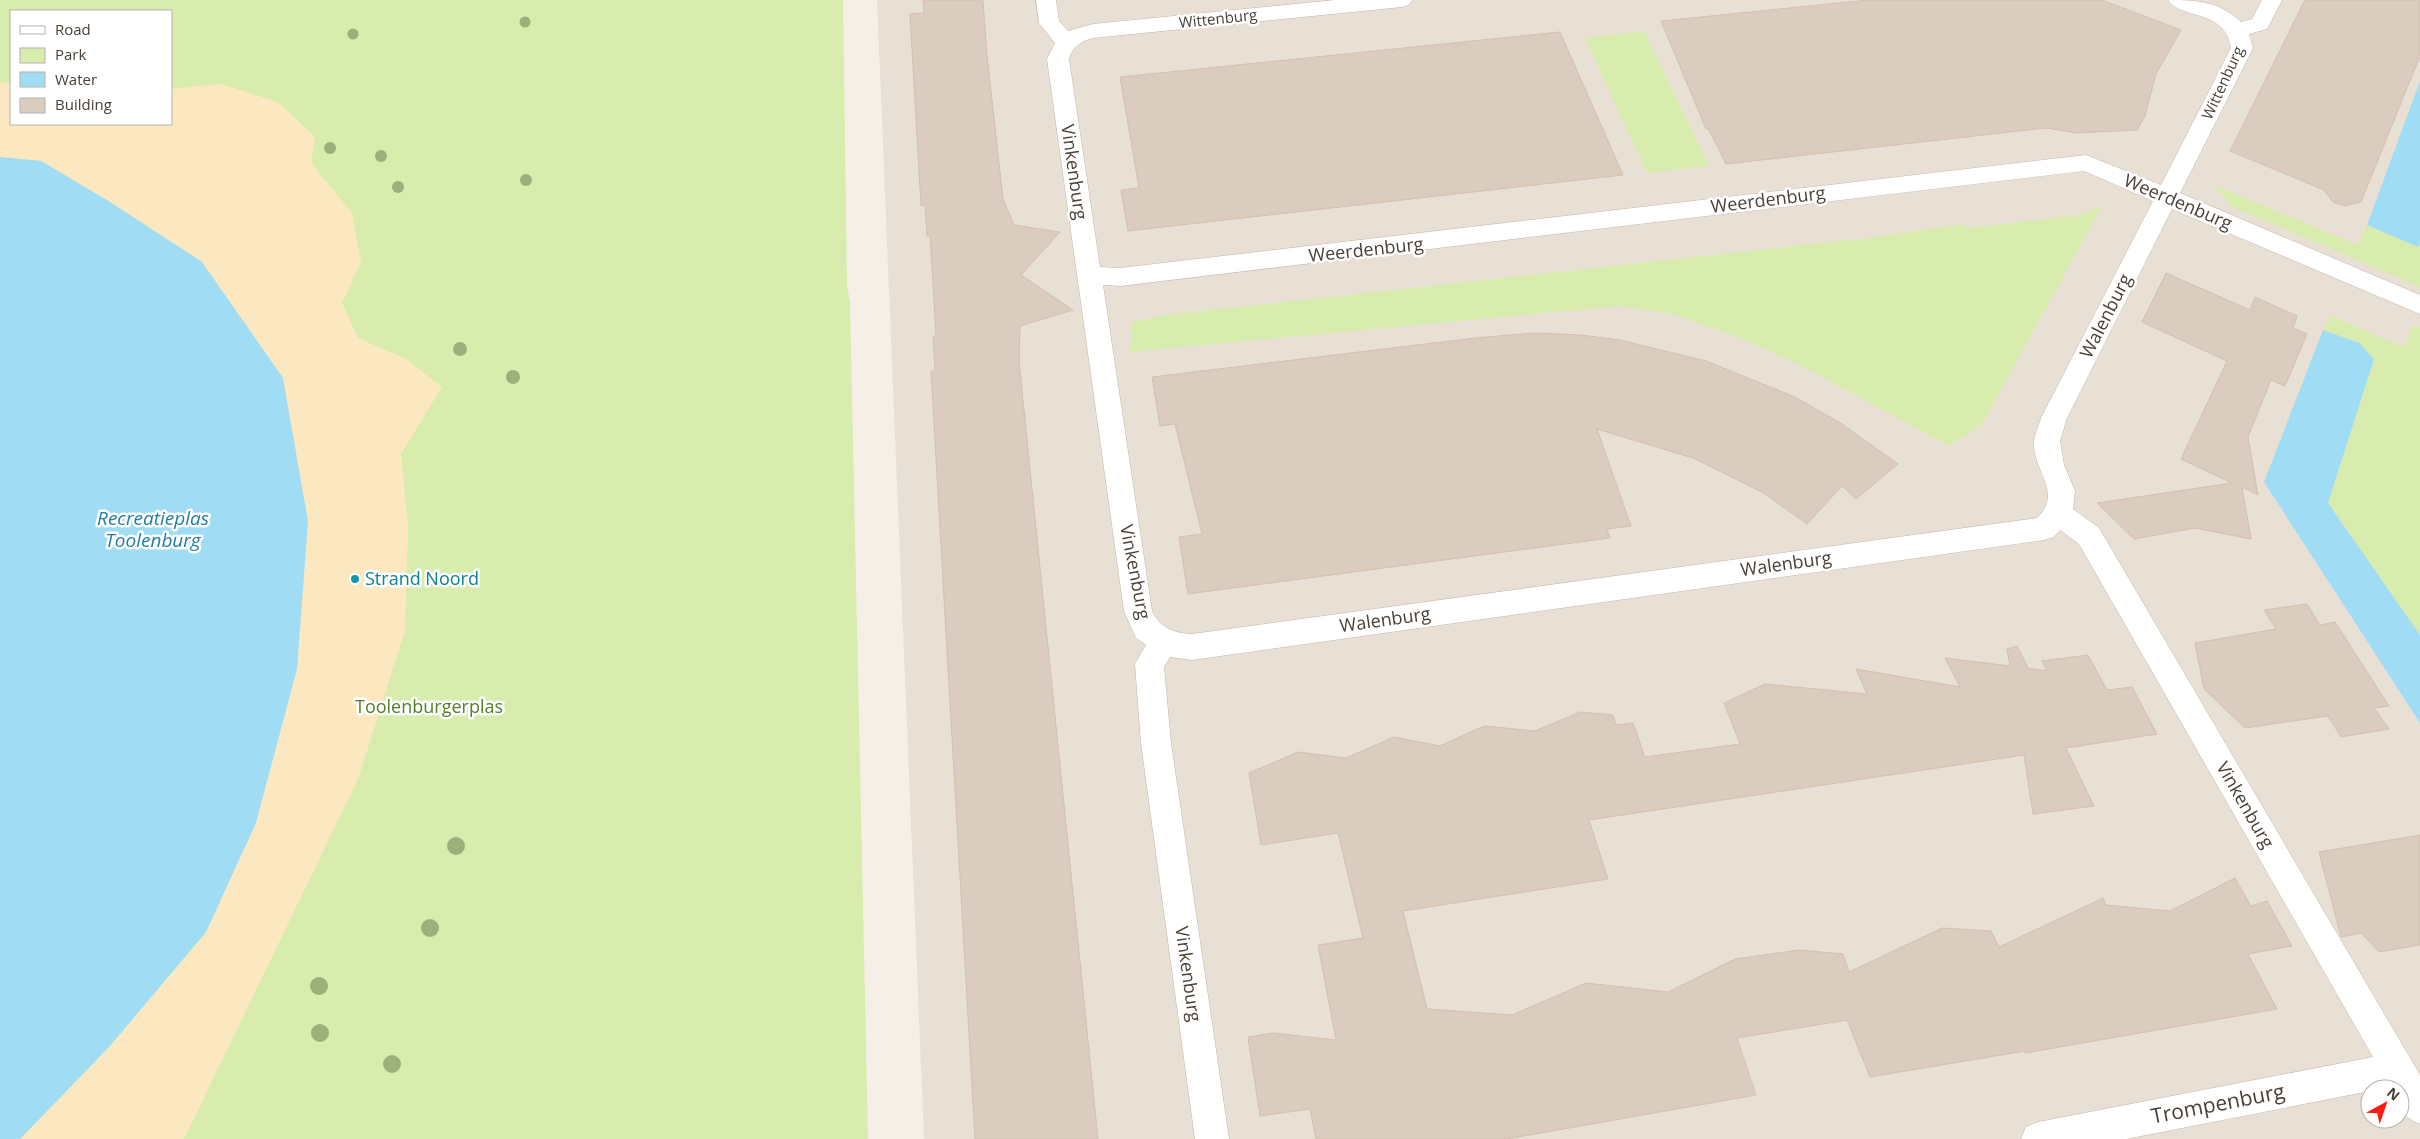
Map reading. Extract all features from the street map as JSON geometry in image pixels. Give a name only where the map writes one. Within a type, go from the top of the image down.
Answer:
[{"type":"street","points":[[1046,0],[1049,23],[1066,43]]},
{"type":"street","name":"Wittenburg","points":[[1066,43],[1077,36],[1093,31],[1402,0]]},
{"type":"street","name":"Wittenburg","points":[[2167,197],[2242,48],[2242,39],[2238,30],[2216,14],[2178,0]]},
{"type":"street","points":[[2238,30],[2260,24],[2272,0]]},
{"type":"street","name":"Vinkenburg","points":[[1066,43],[1060,51],[1058,59],[1138,611],[1146,629],[1164,642],[1149,664],[1156,743],[1212,1139]]},
{"type":"street","name":"Weerdenburg","points":[[1089,276],[1120,277],[1276,260],[1662,212],[2086,163],[2420,305]]},
{"type":"street","name":"Walenburg","points":[[1164,642],[1177,646],[1192,647],[2044,529],[2059,514],[2062,491],[2051,465],[2048,440],[2054,418],[2167,197]]},
{"type":"street","name":"Vinkenburg","points":[[2059,514],[2090,536],[2420,1107]]},
{"type":"street","name":"Trompenburg","points":[[2038,1139],[2398,1069]]},
{"type":"shaded area","points":[[877,0],[2420,0],[2420,1139],[924,1139]]},
{"type":"green space","name":"Toolenburgerplas","points":[[0,0],[843,0],[847,286],[850,302],[868,1139],[0,1139]]},
{"type":"green space","points":[[1644,31],[1709,166],[1647,173],[1585,38]]},
{"type":"green space","points":[[2214,185],[2358,245],[2367,225],[2418,247],[2420,243],[2420,287],[2231,206]]},
{"type":"green space","points":[[2102,206],[1982,424],[1949,446],[1804,367],[1738,337],[1672,314],[1619,306],[1130,352],[1132,322],[1174,314],[1868,238],[1964,224],[1967,228],[2080,215]]},
{"type":"green space","points":[[2331,316],[2404,347],[2414,324],[2420,327],[2420,635],[2328,503],[2374,359],[2359,343],[2323,330]]},
{"type":"sand","name":"Strand Noord","points":[[0,82],[10,83],[10,125],[172,125],[172,89],[221,84],[278,102],[315,137],[311,163],[352,213],[361,262],[342,303],[358,338],[406,359],[442,387],[401,454],[408,528],[405,631],[358,779],[184,1139],[20,1139],[109,1047],[206,932],[214,913],[202,262],[110,202],[41,161],[0,157]]},
{"type":"water","points":[[2420,81],[2420,243],[2418,247],[2367,225]]},
{"type":"water","name":"Recreatieplas Toolenburg","points":[[0,157],[41,161],[110,202],[202,262],[283,378],[308,521],[297,669],[256,823],[206,932],[109,1047],[20,1139],[0,1139]]},
{"type":"water","points":[[2323,330],[2359,343],[2374,359],[2328,503],[2420,635],[2420,723],[2264,482]]},
{"type":"building","points":[[923,0],[983,0],[987,55],[1003,199],[1014,225],[1060,232],[1021,275],[1073,310],[1020,326],[1019,361],[1098,1139],[975,1139],[931,371],[935,371],[933,336],[936,336],[933,283],[930,235],[927,236],[925,205],[921,206],[910,14],[924,13]]},
{"type":"building","points":[[1868,0],[2102,0],[2181,30],[2156,74],[2145,116],[2137,130],[2077,133],[2046,128],[1726,164],[1708,128],[1706,129],[1661,21]]},
{"type":"building","points":[[2305,0],[2420,0],[2420,56],[2361,202],[2345,206],[2333,202],[2324,190],[2230,151]]},
{"type":"building","points":[[1560,32],[1623,175],[1128,231],[1121,190],[1139,188],[1120,77]]},
{"type":"building","points":[[2166,273],[2250,310],[2255,297],[2297,316],[2293,328],[2307,334],[2285,386],[2271,380],[2248,437],[2258,495],[2242,487],[2251,539],[2195,528],[2134,539],[2097,503],[2232,483],[2181,459],[2227,361],[2142,322]]},
{"type":"building","points":[[1534,333],[1581,335],[1620,340],[1706,361],[1795,397],[1842,424],[1898,464],[1856,499],[1842,486],[1807,524],[1762,492],[1693,458],[1597,429],[1631,526],[1607,529],[1610,538],[1188,594],[1179,537],[1202,534],[1175,424],[1160,426],[1152,377],[1475,338]]},
{"type":"building","points":[[2307,604],[2320,625],[2335,622],[2389,706],[2374,708],[2389,729],[2341,737],[2328,716],[2245,728],[2204,689],[2195,643],[2276,629],[2264,610]]},
{"type":"building","points":[[2017,646],[2028,668],[2047,671],[2042,661],[2088,655],[2107,690],[2132,687],[2157,734],[2066,748],[2094,806],[2033,814],[2024,755],[1589,820],[1608,879],[1403,911],[1427,1009],[1512,1015],[1586,983],[1668,992],[1735,959],[1799,950],[1843,954],[1849,972],[1942,928],[1991,931],[1999,947],[2103,898],[2106,905],[2170,911],[2235,878],[2251,906],[2267,901],[2292,946],[2248,954],[2277,1009],[2025,1053],[2025,1051],[1870,1077],[1847,1020],[1737,1038],[1756,1095],[1507,1139],[1316,1139],[1310,1109],[1260,1116],[1248,1037],[1273,1033],[1336,1040],[1318,945],[1363,938],[1338,833],[1261,845],[1249,773],[1298,752],[1346,758],[1394,737],[1440,746],[1484,726],[1535,731],[1580,712],[1613,715],[1616,725],[1633,723],[1645,757],[1740,744],[1724,703],[1765,684],[1867,694],[1856,669],[1960,687],[1945,658],[2010,666],[2007,649]]},
{"type":"building","points":[[2420,835],[2420,945],[2379,952],[2361,933],[2341,937],[2319,852]]},
{"type":"place","name":"Strand Noord","points":[[355,579]]}]
